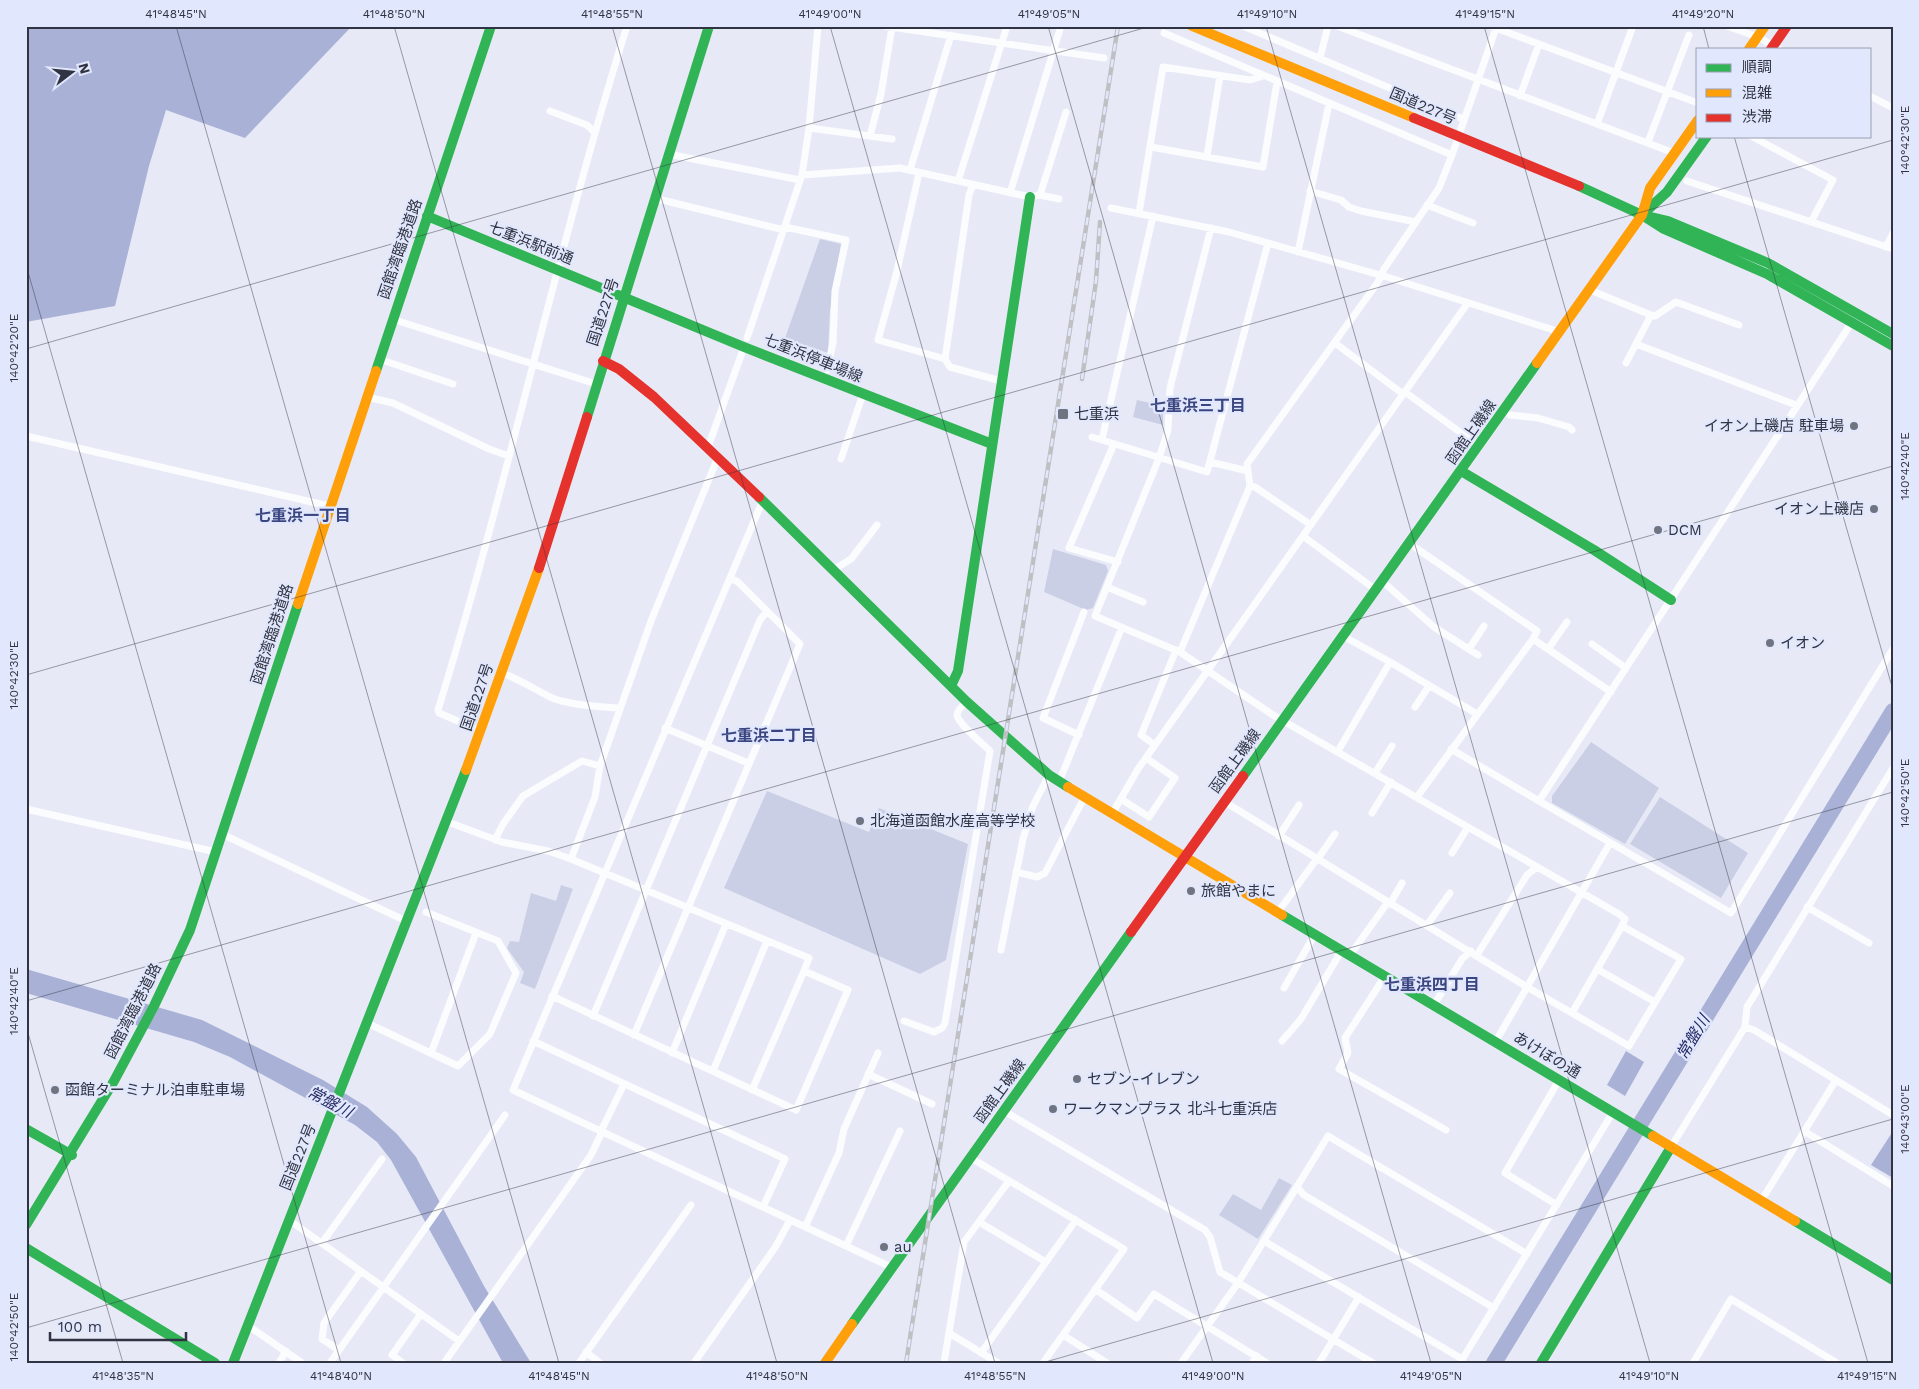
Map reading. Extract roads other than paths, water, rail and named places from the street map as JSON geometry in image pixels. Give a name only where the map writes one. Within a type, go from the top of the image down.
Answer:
[{"type":"main road","name":"函館湾臨港道路","points":[[26,1225],[72,1154],[140,1034],[160,998],[190,930],[329,506],[491,26]]},
{"type":"main road","name":"国道227号","points":[[233,1363],[481,731],[502,673],[546,549],[603,361],[709,26]]},
{"type":"main road","name":"国道227号","points":[[1192,26],[1622,204],[1642,215]]},
{"type":"main road","points":[[1750,48],[1765,26]]},
{"type":"main road","points":[[1774,48],[1787,26]]},
{"type":"main road","points":[[1642,215],[1650,188],[1696,123]]},
{"type":"main road","points":[[1642,215],[1667,192],[1706,138]]},
{"type":"main road","points":[[951,686],[958,671],[1001,381],[1035,196]]},
{"type":"main road","points":[[1642,215],[1664,229],[1767,274],[1893,346]]},
{"type":"main road","points":[[1642,215],[1668,221],[1768,263],[1854,310],[1893,334]]},
{"type":"main road","name":"函館上磯線","points":[[825,1363],[1642,215]]},
{"type":"main road","name":"七重浜駅前通","points":[[427,216],[623,298]]},
{"type":"main road","name":"七重浜停車場線","points":[[623,298],[745,342],[863,394],[992,444]]},
{"type":"main road","name":"あけぼの通","points":[[603,361],[619,369],[654,397],[708,447],[967,702],[1049,775],[1084,798],[1496,1041],[1616,1115],[1893,1280]]},
{"type":"main road","points":[[1461,471],[1594,550],[1671,600]]},
{"type":"main road","points":[[26,1129],[72,1154]]},
{"type":"main road","points":[[1541,1363],[1671,1147]]},
{"type":"main road","points":[[26,1248],[216,1363]]},
{"type":"street","points":[[708,447],[785,229],[801,177],[809,128],[818,26]]},
{"type":"street","points":[[958,181],[1007,26]]},
{"type":"street","points":[[1010,193],[1061,26]]},
{"type":"street","points":[[1243,26],[1463,118]]},
{"type":"street","points":[[1320,58],[1328,26]]},
{"type":"street","points":[[1337,26],[1674,153]]},
{"type":"street","points":[[1597,124],[1633,26]]},
{"type":"street","points":[[1727,26],[1758,36],[1774,48]]},
{"type":"street","points":[[481,731],[439,713],[438,710],[465,622],[535,363],[594,132],[625,27]]},
{"type":"street","points":[[870,136],[881,94],[892,27],[1104,58]]},
{"type":"street","points":[[1155,745],[1141,735],[1250,486],[1248,464],[1381,276],[1439,188],[1452,155],[1493,27],[1696,102]]},
{"type":"street","points":[[1164,33],[1452,155]]},
{"type":"street","points":[[910,170],[951,35]]},
{"type":"street","points":[[1648,142],[1689,35]]},
{"type":"street","points":[[1520,96],[1540,44]]},
{"type":"street","points":[[1139,214],[1163,67],[1250,80],[1262,76]]},
{"type":"street","points":[[1207,156],[1220,76]]},
{"type":"street","points":[[1151,146],[1263,167],[1277,82]]},
{"type":"street","points":[[1872,97],[1893,108]]},
{"type":"street","points":[[1298,252],[1329,104]]},
{"type":"street","points":[[550,111],[587,125],[594,132]]},
{"type":"street","points":[[1035,196],[1066,112]]},
{"type":"street","points":[[809,128],[892,139]]},
{"type":"street","points":[[1755,138],[1833,180],[1811,222]]},
{"type":"street","points":[[668,154],[801,177],[893,167],[1010,193],[1059,199]]},
{"type":"street","points":[[919,174],[898,266],[878,340],[944,359],[950,367],[1001,381]]},
{"type":"street","points":[[1687,181],[1889,248],[1893,233]]},
{"type":"street","points":[[944,359],[972,185]]},
{"type":"street","points":[[1310,191],[1341,200],[1349,207],[1361,211],[1416,222]]},
{"type":"street","points":[[654,198],[785,229],[846,240],[835,291],[833,343],[827,370]]},
{"type":"street","points":[[1427,206],[1473,224]]},
{"type":"street","points":[[1111,208],[1211,228],[1268,243],[1560,332]]},
{"type":"street","points":[[1102,439],[1153,216]]},
{"type":"street","points":[[1211,228],[1170,388],[1168,430],[1160,458],[1095,616],[1178,651],[1272,714],[1625,918],[1572,1013]]},
{"type":"street","points":[[1092,436],[1207,472],[1268,243]]},
{"type":"street","points":[[1590,290],[1655,316],[1676,302],[1739,325]]},
{"type":"street","points":[[1112,814],[1155,745],[1467,304]]},
{"type":"street","points":[[1626,363],[1651,315]]},
{"type":"street","points":[[392,319],[596,384]]},
{"type":"street","points":[[1539,801],[1852,322]]},
{"type":"street","points":[[1334,343],[1479,446]]},
{"type":"street","points":[[1636,344],[1796,405]]},
{"type":"street","points":[[379,359],[453,384]]},
{"type":"street","points":[[841,459],[863,394]]},
{"type":"street","points":[[367,397],[393,403],[489,450],[509,456]]},
{"type":"street","points":[[1510,415],[1538,418],[1569,427],[1572,430]]},
{"type":"street","points":[[26,436],[329,506]]},
{"type":"street","points":[[1114,444],[1070,548],[1118,562]]},
{"type":"street","points":[[571,859],[594,798],[600,766],[619,708],[651,621],[718,457]]},
{"type":"street","points":[[1210,462],[1248,471]]},
{"type":"street","points":[[1250,486],[1255,487],[1311,525]]},
{"type":"street","points":[[763,500],[513,1090],[893,1268]]},
{"type":"street","points":[[838,567],[851,559],[878,525]]},
{"type":"street","points":[[1303,536],[1379,586],[1434,627],[1478,655]]},
{"type":"street","points":[[1416,548],[1537,631],[1417,797]]},
{"type":"street","points":[[634,1035],[800,644],[738,582],[730,578]]},
{"type":"street","points":[[1107,588],[1143,602]]},
{"type":"street","points":[[593,1016],[760,620],[767,611]]},
{"type":"street","points":[[1079,735],[1043,718],[1084,612]]},
{"type":"street","points":[[1548,649],[1567,622]]},
{"type":"street","points":[[1469,649],[1484,626]]},
{"type":"street","points":[[1059,782],[1122,627]]},
{"type":"street","points":[[1343,636],[1477,714]]},
{"type":"street","points":[[1533,639],[1610,692]]},
{"type":"street","points":[[1592,644],[1626,668]]},
{"type":"street","points":[[1451,749],[1731,913],[1893,649]]},
{"type":"street","points":[[1338,751],[1390,662]]},
{"type":"street","points":[[502,673],[518,679],[552,698],[574,703],[619,708]]},
{"type":"street","points":[[1415,707],[1429,686]]},
{"type":"street","points":[[904,1021],[934,1032],[942,1028],[945,1023],[990,751],[957,716],[958,711],[967,702]]},
{"type":"street","points":[[665,728],[748,763]]},
{"type":"street","points":[[1375,773],[1392,746]]},
{"type":"street","points":[[1121,798],[1149,817],[1175,778],[1146,758]]},
{"type":"street","points":[[495,840],[503,824],[523,796],[582,761],[600,766]]},
{"type":"street","points":[[1671,1147],[1745,1027],[1747,1007],[1893,768]]},
{"type":"street","points":[[1001,950],[1016,872],[1033,806],[1049,775]]},
{"type":"street","points":[[1372,813],[1391,782]]},
{"type":"street","points":[[1016,872],[1037,877],[1045,873],[1084,798]]},
{"type":"street","points":[[1225,802],[1316,860],[1629,1046],[1681,959],[1622,926]]},
{"type":"street","points":[[1279,836],[1300,805]]},
{"type":"street","points":[[26,810],[216,852]]},
{"type":"street","points":[[445,821],[495,840],[548,851],[571,859],[809,958],[752,1090]]},
{"type":"street","points":[[1452,853],[1468,827]]},
{"type":"street","points":[[222,834],[406,921]]},
{"type":"street","points":[[1278,912],[1335,834]]},
{"type":"street","points":[[1496,1041],[1610,843]]},
{"type":"street","points":[[1434,1005],[1462,959],[1474,953],[1527,876],[1537,867]]},
{"type":"street","points":[[1282,1041],[1301,1019],[1346,953],[1389,903],[1402,883]]},
{"type":"street","points":[[1427,925],[1450,893]]},
{"type":"street","points":[[1807,907],[1869,943]]},
{"type":"street","points":[[367,1023],[458,1066],[490,1034],[516,973],[498,941],[426,912]]},
{"type":"street","points":[[672,1052],[726,924]]},
{"type":"street","points":[[431,1054],[476,933]]},
{"type":"street","points":[[1284,988],[1315,934]]},
{"type":"street","points":[[713,1071],[767,941]]},
{"type":"street","points":[[1597,969],[1655,1002]]},
{"type":"street","points":[[552,996],[796,1110],[848,990],[804,971]]},
{"type":"street","points":[[1385,976],[1345,1038],[1348,1053],[1339,1068],[1446,1130]]},
{"type":"street","points":[[1745,1027],[1754,1030],[1893,1115]]},
{"type":"street","points":[[533,1041],[785,1159],[762,1207]]},
{"type":"street","points":[[805,1227],[839,1153],[844,1129],[878,1053]]},
{"type":"street","points":[[868,1074],[932,1104]]},
{"type":"street","points":[[1558,1205],[1505,1173],[1559,1080]]},
{"type":"street","points":[[1761,1201],[1836,1080]]},
{"type":"street","points":[[444,1363],[591,1155],[624,1084]]},
{"type":"street","points":[[1004,1111],[1206,1230],[1210,1237],[1220,1272],[1373,1363]]},
{"type":"street","points":[[330,1363],[505,1115]]},
{"type":"street","points":[[1264,1241],[1359,1297],[1461,1361],[1616,1115]]},
{"type":"street","points":[[846,1246],[900,1131]]},
{"type":"street","points":[[1804,1131],[1893,1186]]},
{"type":"street","points":[[1181,1363],[1238,1283],[1328,1136],[1527,1254]]},
{"type":"street","points":[[970,1158],[1124,1249],[1043,1363]]},
{"type":"street","points":[[322,1243],[382,1159]]},
{"type":"street","points":[[944,1363],[964,1242],[1009,1181]]},
{"type":"street","points":[[1297,1187],[1304,1196],[1494,1308]]},
{"type":"street","points":[[579,1363],[691,1205]]},
{"type":"street","points":[[289,1220],[459,1341]]},
{"type":"street","points":[[694,1363],[776,1246],[790,1220]]},
{"type":"street","points":[[981,1353],[1076,1220]]},
{"type":"street","points":[[979,1222],[1046,1262]]},
{"type":"street","points":[[339,1350],[322,1339],[324,1323],[361,1271]]},
{"type":"street","points":[[1095,1289],[1137,1318],[1154,1294],[1208,1327],[1254,1360],[1267,1363]]},
{"type":"street","points":[[1319,1363],[1359,1297]]},
{"type":"street","points":[[1693,1363],[1731,1299],[1837,1363]]},
{"type":"street","points":[[403,1363],[392,1355],[421,1314]]},
{"type":"street","points":[[247,1325],[302,1363]]},
{"type":"street","points":[[949,1333],[998,1363]]},
{"type":"street","points":[[1063,1335],[1108,1363]]},
{"type":"street","points":[[279,1363],[286,1351]]},
{"type":"street","points":[[586,1352],[600,1363]]},
{"type":"water","points":[[26,26],[352,26],[245,138],[166,110],[149,166],[115,306],[26,322]]},
{"type":"water","points":[[26,969],[202,1020],[323,1080],[367,1107],[397,1134],[416,1157],[484,1286],[531,1363],[503,1363],[391,1160],[377,1142],[355,1125],[230,1057],[194,1042],[26,993]]},
{"type":"water","points":[[1626,1051],[1644,1062],[1625,1096],[1607,1085]]},
{"type":"water","points":[[1893,1131],[1893,1178],[1871,1165]]},
{"type":"waterway","name":"常盤川","points":[[1494,1363],[1893,711]]},
{"type":"railway","points":[[906,1363],[1118,26]]},
{"type":"railway","points":[[1082,379],[1096,281],[1100,222]]},
{"type":"place","name":"七重浜","points":[[1063,414]]},
{"type":"place","name":"イオン上磯店 駐車場","points":[[1854,426]]},
{"type":"place","name":"イオン上磯店","points":[[1874,509]]},
{"type":"place","name":"DCM","points":[[1658,530]]},
{"type":"place","name":"イオン","points":[[1770,643]]},
{"type":"place","name":"北海道函館水産高等学校","points":[[860,821]]},
{"type":"place","name":"旅館やまに","points":[[1191,891]]},
{"type":"place","name":"セブン-イレブン","points":[[1077,1079]]},
{"type":"place","name":"函館ターミナル泊車駐車場","points":[[55,1090]]},
{"type":"place","name":"ワークマンプラス 北斗七重浜店","points":[[1053,1109]]},
{"type":"place","name":"au","points":[[884,1247]]},
{"type":"district","name":"七重浜三丁目","points":[[1198,405]]},
{"type":"district","name":"七重浜一丁目","points":[[303,515]]},
{"type":"district","name":"七重浜二丁目","points":[[769,735]]},
{"type":"district","name":"七重浜四丁目","points":[[1432,984]]}]
